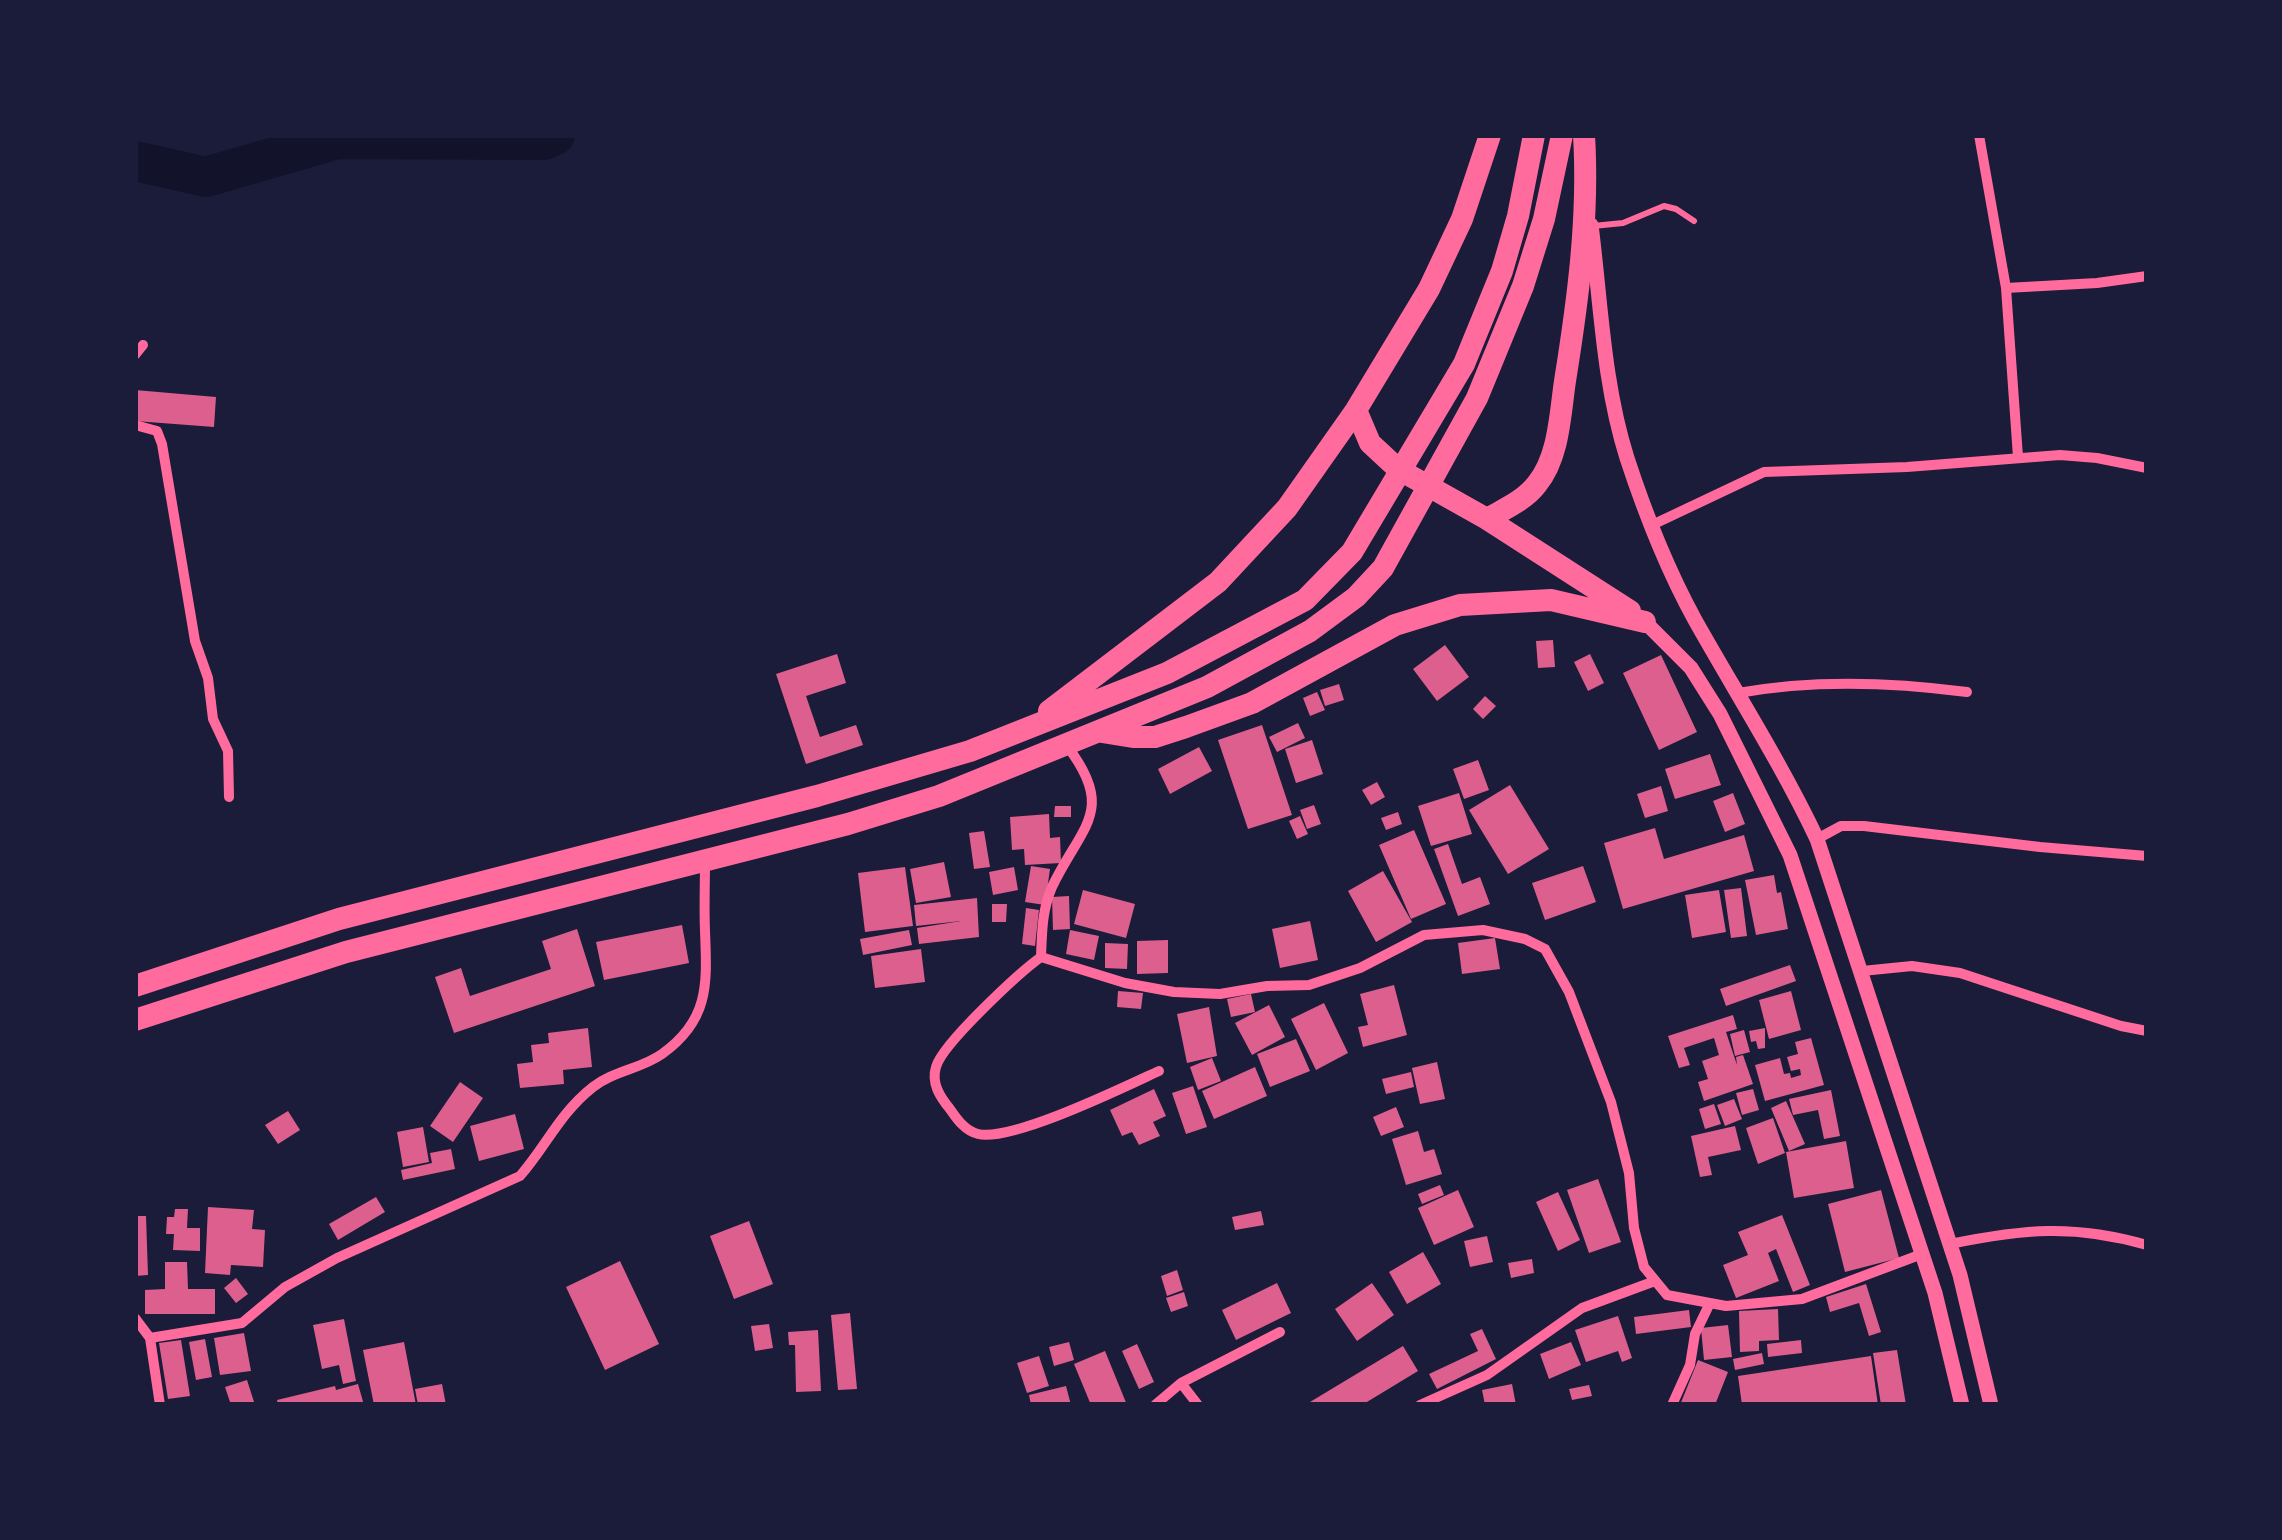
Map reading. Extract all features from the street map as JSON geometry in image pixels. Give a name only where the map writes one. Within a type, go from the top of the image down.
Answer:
[{"type":"highway","points":[[1030,726],[1218,582],[1286,508],[1356,410],[1429,290],[1462,220],[1490,135]]},
{"type":"highway","points":[[135,986],[339,918],[892,775],[970,751],[1167,673],[1275,618],[1320,588],[1352,552],[1450,390],[1502,271],[1534,135]]},
{"type":"highway","points":[[135,1020],[346,952],[848,824],[939,796],[1207,687],[1310,631],[1356,596],[1382,568],[1476,398],[1523,286],[1544,219],[1562,135]]},
{"type":"highway","points":[[1486,519],[1524,498],[1538,483],[1555,445],[1574,323],[1586,174],[1584,135]]},
{"type":"highway","points":[[1356,410],[1370,443],[1381,456],[1605,592],[1645,622]]},
{"type":"highway","points":[[1102,732],[1132,738],[1156,737],[1186,727],[1252,703],[1394,625],[1460,605],[1551,600],[1645,622]]},
{"type":"street","points":[[1979,135],[2006,288],[2018,457]]},
{"type":"street","points":[[1586,174],[1611,396],[1626,456],[1694,618],[1795,792],[1817,839],[1950,1244],[1991,1405]]},
{"type":"street","points":[[2006,288],[2147,276]]},
{"type":"street","points":[[135,355],[143,345]]},
{"type":"street","points":[[135,424],[157,430],[162,444],[195,641],[208,678],[213,718],[228,751],[228,798]]},
{"type":"street","points":[[1652,525],[1764,472],[1906,467],[2018,457],[2097,458],[2147,468]]},
{"type":"street","points":[[1645,622],[1691,668],[1720,714],[1790,855],[1922,1254],[1962,1405]]},
{"type":"street","points":[[1738,692],[1786,684],[1909,684],[1967,692]]},
{"type":"street","points":[[1041,957],[1042,918],[1051,890],[1090,819],[1094,800],[1084,769],[1067,746]]},
{"type":"street","points":[[1817,839],[1841,826],[1864,826],[2147,856]]},
{"type":"street","points":[[150,1338],[242,1323],[286,1287],[336,1258],[520,1176],[538,1156],[566,1110],[597,1083],[659,1056],[687,1034],[708,981],[705,860]]},
{"type":"street","points":[[1041,957],[1125,983],[1174,992],[1220,994],[1267,986],[1310,985],[1360,968],[1424,935],[1483,930],[1525,938],[1545,949],[1569,992],[1611,1102],[1644,1267],[1667,1296],[1726,1306],[1802,1300],[1922,1254]]},
{"type":"street","points":[[1041,957],[1018,973],[939,1059],[934,1071],[936,1087],[962,1125],[977,1134],[1017,1129],[1159,1071]]},
{"type":"street","points":[[1862,971],[1912,966],[1960,973],[2121,1026],[2147,1030]]},
{"type":"street","points":[[1950,1244],[2010,1232],[2076,1230],[2147,1245]]},
{"type":"street","points":[[1420,1405],[1487,1376],[1582,1308],[1656,1281]]},
{"type":"street","points":[[1672,1405],[1690,1365],[1694,1334],[1710,1303]]},
{"type":"street","points":[[135,1318],[150,1338],[160,1405]]},
{"type":"street","points":[[1155,1405],[1181,1383],[1280,1332]]},
{"type":"street","points":[[1181,1383],[1198,1405]]},
{"type":"lane","points":[[1591,226],[1623,222],[1664,206],[1694,220]]},
{"type":"building","points":[[135,390],[216,397],[214,427],[135,421]]},
{"type":"building","points":[[1553,640],[1555,667],[1538,668],[1536,641]]},
{"type":"building","points":[[1445,645],[1469,677],[1437,701],[1413,669]]},
{"type":"building","points":[[837,654],[846,683],[806,696],[820,737],[856,725],[863,745],[806,764],[776,674]]},
{"type":"building","points":[[1590,654],[1604,683],[1588,691],[1574,662]]},
{"type":"building","points":[[1661,655],[1697,732],[1659,750],[1623,673]]},
{"type":"building","points":[[1339,684],[1344,700],[1325,706],[1320,690]]},
{"type":"building","points":[[1317,692],[1325,710],[1310,716],[1303,698]]},
{"type":"building","points":[[1485,696],[1496,706],[1483,719],[1473,709]]},
{"type":"building","points":[[1298,723],[1305,738],[1277,752],[1269,737]]},
{"type":"building","points":[[1262,725],[1292,815],[1248,829],[1218,740]]},
{"type":"building","points":[[1312,740],[1323,774],[1296,783],[1285,749]]},
{"type":"building","points":[[1199,747],[1212,771],[1170,794],[1158,769]]},
{"type":"building","points":[[1710,754],[1721,785],[1675,799],[1665,769]]},
{"type":"building","points":[[1478,760],[1489,790],[1464,799],[1453,769]]},
{"type":"building","points":[[1377,782],[1385,797],[1371,805],[1362,790]]},
{"type":"building","points":[[1510,785],[1549,849],[1508,874],[1469,810]]},
{"type":"building","points":[[1661,786],[1668,811],[1645,818],[1637,794]]},
{"type":"building","points":[[1459,793],[1472,834],[1431,846],[1418,806]]},
{"type":"building","points":[[1733,793],[1745,824],[1725,832],[1713,801]]},
{"type":"building","points":[[1314,805],[1321,824],[1307,829],[1300,810]]},
{"type":"building","points":[[1055,806],[1071,806],[1071,817],[1054,817]]},
{"type":"building","points":[[1398,812],[1402,824],[1386,830],[1381,818]]},
{"type":"building","points":[[1049,814],[1050,838],[1060,837],[1061,863],[1025,865],[1024,849],[1012,850],[1010,817]]},
{"type":"building","points":[[1300,816],[1308,834],[1297,839],[1289,821]]},
{"type":"building","points":[[1655,828],[1664,859],[1744,835],[1754,871],[1623,909],[1604,843]]},
{"type":"building","points":[[1414,830],[1446,904],[1411,919],[1379,845]]},
{"type":"building","points":[[984,831],[990,867],[974,869],[969,833]]},
{"type":"building","points":[[1448,844],[1462,884],[1480,877],[1490,904],[1458,916],[1434,849]]},
{"type":"building","points":[[944,862],[951,897],[916,903],[910,869]]},
{"type":"building","points":[[1031,866],[1050,869],[1045,905],[1025,902]]},
{"type":"building","points":[[1583,866],[1596,902],[1545,920],[1532,883]]},
{"type":"building","points":[[905,867],[913,926],[865,932],[858,873]]},
{"type":"building","points":[[1014,867],[1018,890],[993,895],[989,872]]},
{"type":"building","points":[[1383,871],[1412,922],[1376,942],[1348,891]]},
{"type":"building","points":[[1774,875],[1788,929],[1756,935],[1745,880]]},
{"type":"building","points":[[1741,888],[1747,936],[1731,938],[1724,890]]},
{"type":"building","points":[[1083,890],[1135,904],[1126,938],[1074,924]]},
{"type":"building","points":[[1719,890],[1726,932],[1692,938],[1685,895]]},
{"type":"building","points":[[1069,896],[1070,929],[1053,930],[1052,897]]},
{"type":"building","points":[[977,898],[979,937],[919,944],[917,928],[961,921],[916,926],[914,905]]},
{"type":"building","points":[[992,904],[1007,904],[1006,922],[992,922]]},
{"type":"building","points":[[1026,908],[1039,910],[1035,946],[1022,944]]},
{"type":"building","points":[[1310,921],[1318,960],[1280,968],[1272,929]]},
{"type":"building","points":[[682,925],[689,963],[604,980],[596,942]]},
{"type":"building","points":[[577,929],[595,986],[454,1033],[435,977],[461,968],[470,996],[551,969],[542,941]]},
{"type":"building","points":[[909,930],[912,945],[863,955],[860,939]]},
{"type":"building","points":[[1070,930],[1099,936],[1094,960],[1066,954]]},
{"type":"building","points":[[1495,938],[1500,969],[1462,974],[1458,943]]},
{"type":"building","points":[[1168,940],[1168,973],[1137,974],[1137,941]]},
{"type":"building","points":[[1105,943],[1128,944],[1127,969],[1105,968]]},
{"type":"building","points":[[921,949],[925,982],[875,988],[871,956]]},
{"type":"building","points":[[1790,965],[1796,981],[1726,1006],[1720,989]]},
{"type":"building","points":[[1394,985],[1407,1035],[1363,1047],[1358,1027],[1368,1025],[1360,994]]},
{"type":"building","points":[[1118,991],[1143,993],[1141,1009],[1117,1007]]},
{"type":"building","points":[[1791,991],[1801,1030],[1769,1039],[1759,1000]]},
{"type":"building","points":[[1251,994],[1255,1012],[1231,1017],[1227,999]]},
{"type":"building","points":[[1324,1003],[1348,1053],[1316,1070],[1291,1019]]},
{"type":"building","points":[[1269,1005],[1285,1037],[1252,1055],[1235,1023]]},
{"type":"building","points":[[1209,1007],[1217,1056],[1187,1063],[1177,1014]]},
{"type":"building","points":[[1733,1015],[1737,1029],[1726,1032],[1737,1065],[1736,1057],[1743,1055],[1753,1084],[1704,1101],[1698,1082],[1708,1079],[1702,1061],[1719,1055],[1714,1038],[1684,1048],[1690,1065],[1679,1068],[1668,1036]]},
{"type":"building","points":[[588,1028],[592,1067],[563,1070],[564,1084],[520,1088],[517,1064],[533,1062],[531,1045],[549,1043],[548,1033]]},
{"type":"building","points":[[1765,1028],[1765,1048],[1758,1049],[1756,1041],[1751,1042],[1749,1031]]},
{"type":"building","points":[[1744,1030],[1750,1052],[1735,1056],[1730,1034]]},
{"type":"building","points":[[1811,1038],[1824,1085],[1765,1101],[1755,1065],[1780,1058],[1784,1074],[1790,1073],[1791,1078],[1801,1075],[1800,1069],[1791,1071],[1787,1057],[1798,1054],[1795,1042]]},
{"type":"building","points":[[1296,1039],[1310,1071],[1270,1087],[1257,1054]]},
{"type":"building","points":[[1212,1058],[1221,1081],[1198,1090],[1190,1067]]},
{"type":"building","points":[[1437,1062],[1445,1099],[1420,1104],[1412,1068]]},
{"type":"building","points":[[1255,1067],[1267,1096],[1214,1119],[1202,1091]]},
{"type":"building","points":[[1411,1072],[1414,1087],[1386,1094],[1382,1079]]},
{"type":"building","points":[[460,1082],[483,1098],[453,1142],[430,1126]]},
{"type":"building","points":[[1193,1086],[1207,1127],[1186,1134],[1172,1093]]},
{"type":"building","points":[[1154,1089],[1166,1116],[1153,1122],[1160,1136],[1139,1145],[1132,1132],[1122,1136],[1110,1110]]},
{"type":"building","points":[[1753,1089],[1759,1110],[1742,1115],[1736,1093]]},
{"type":"building","points":[[1831,1090],[1840,1136],[1824,1139],[1818,1110],[1793,1115],[1789,1099]]},
{"type":"building","points":[[1734,1099],[1742,1119],[1725,1126],[1717,1105]]},
{"type":"building","points":[[1786,1101],[1805,1144],[1789,1151],[1771,1108]]},
{"type":"building","points":[[1714,1104],[1721,1124],[1705,1129],[1699,1109]]},
{"type":"building","points":[[1396,1107],[1404,1127],[1381,1136],[1373,1117]]},
{"type":"building","points":[[288,1111],[300,1130],[278,1144],[265,1125]]},
{"type":"building","points":[[515,1114],[524,1149],[479,1161],[470,1126]]},
{"type":"building","points":[[1773,1118],[1785,1153],[1758,1164],[1746,1128]]},
{"type":"building","points":[[1735,1126],[1741,1150],[1708,1157],[1712,1175],[1700,1177],[1691,1136]]},
{"type":"building","points":[[423,1127],[429,1162],[403,1167],[397,1132]]},
{"type":"building","points":[[1418,1131],[1424,1152],[1434,1149],[1442,1174],[1406,1185],[1392,1139]]},
{"type":"building","points":[[1846,1141],[1854,1188],[1794,1198],[1786,1152]]},
{"type":"building","points":[[451,1149],[455,1169],[403,1180],[401,1170],[432,1163],[430,1153]]},
{"type":"building","points":[[1598,1179],[1621,1242],[1589,1253],[1567,1190]]},
{"type":"building","points":[[1440,1185],[1444,1195],[1422,1204],[1418,1194]]},
{"type":"building","points":[[1458,1190],[1474,1227],[1434,1245],[1418,1208]]},
{"type":"building","points":[[1881,1190],[1899,1258],[1845,1272],[1828,1204]]},
{"type":"building","points":[[1558,1192],[1580,1240],[1558,1251],[1536,1202]]},
{"type":"building","points":[[376,1197],[385,1212],[338,1240],[329,1224]]},
{"type":"building","points":[[208,1207],[254,1210],[252,1229],[265,1230],[263,1267],[231,1265],[230,1275],[205,1273]]},
{"type":"building","points":[[175,1209],[188,1209],[187,1228],[200,1228],[200,1251],[173,1250],[174,1234],[166,1234],[167,1217],[174,1217]]},
{"type":"building","points":[[1261,1211],[1264,1225],[1235,1230],[1232,1217]]},
{"type":"building","points":[[1782,1215],[1810,1285],[1793,1292],[1776,1249],[1768,1253],[1779,1281],[1736,1298],[1723,1265],[1748,1255],[1738,1232]]},
{"type":"building","points":[[135,1216],[146,1216],[148,1275],[135,1276]]},
{"type":"building","points":[[749,1221],[773,1284],[734,1299],[710,1236]]},
{"type":"building","points":[[1487,1236],[1493,1262],[1470,1267],[1464,1241]]},
{"type":"building","points":[[1423,1252],[1441,1284],[1407,1304],[1389,1272]]},
{"type":"building","points":[[1532,1259],[1534,1273],[1511,1278],[1508,1263]]},
{"type":"building","points":[[620,1261],[659,1344],[605,1370],[566,1287]]},
{"type":"building","points":[[165,1262],[187,1262],[188,1289],[215,1289],[215,1314],[145,1314],[145,1290],[165,1289]]},
{"type":"building","points":[[1177,1270],[1183,1290],[1167,1296],[1161,1276]]},
{"type":"building","points":[[236,1278],[248,1294],[236,1303],[224,1288]]},
{"type":"building","points":[[1277,1283],[1291,1313],[1236,1340],[1222,1310]]},
{"type":"building","points":[[1372,1283],[1394,1315],[1357,1341],[1335,1309]]},
{"type":"building","points":[[1866,1284],[1881,1332],[1869,1336],[1859,1303],[1830,1312],[1826,1297]]},
{"type":"building","points":[[1184,1292],[1188,1306],[1171,1312],[1166,1298]]},
{"type":"building","points":[[1778,1309],[1779,1340],[1759,1341],[1759,1351],[1740,1352],[1739,1311]]},
{"type":"building","points":[[1689,1310],[1691,1327],[1636,1334],[1634,1317]]},
{"type":"building","points":[[850,1313],[857,1389],[838,1390],[831,1315]]},
{"type":"building","points":[[1618,1316],[1632,1358],[1622,1362],[1618,1351],[1586,1362],[1575,1330]]},
{"type":"building","points":[[344,1319],[356,1381],[343,1384],[339,1365],[322,1369],[313,1325]]},
{"type":"building","points":[[769,1324],[773,1348],[755,1351],[751,1326]]},
{"type":"building","points":[[1728,1325],[1732,1357],[1704,1360],[1701,1328]]},
{"type":"building","points":[[1482,1329],[1496,1359],[1437,1389],[1429,1374],[1478,1351],[1470,1334]]},
{"type":"building","points":[[818,1330],[821,1391],[796,1392],[795,1345],[789,1345],[788,1332]]},
{"type":"building","points":[[244,1333],[251,1371],[220,1375],[214,1338]]},
{"type":"building","points":[[205,1339],[212,1377],[196,1380],[189,1342]]},
{"type":"building","points":[[181,1340],[190,1396],[168,1399],[159,1343]]},
{"type":"building","points":[[1801,1340],[1802,1353],[1768,1357],[1767,1344]]},
{"type":"building","points":[[404,1342],[416,1405],[374,1405],[363,1350]]},
{"type":"building","points":[[1069,1342],[1074,1360],[1054,1366],[1049,1347]]},
{"type":"building","points":[[1571,1342],[1581,1365],[1549,1379],[1540,1354]]},
{"type":"building","points":[[1137,1344],[1154,1382],[1139,1389],[1122,1351]]},
{"type":"building","points":[[1403,1346],[1418,1371],[1362,1405],[1305,1405]]},
{"type":"building","points":[[1897,1350],[1906,1405],[1881,1405],[1873,1353]]},
{"type":"building","points":[[1105,1351],[1127,1405],[1091,1405],[1074,1364]]},
{"type":"building","points":[[1762,1353],[1764,1364],[1735,1370],[1733,1359]]},
{"type":"building","points":[[1039,1356],[1049,1386],[1027,1393],[1017,1363]]},
{"type":"building","points":[[1871,1356],[1878,1405],[1742,1405],[1738,1376]]},
{"type":"building","points":[[1698,1360],[1728,1372],[1715,1405],[1680,1405]]},
{"type":"building","points":[[247,1380],[255,1405],[231,1405],[225,1387]]},
{"type":"building","points":[[358,1384],[364,1405],[278,1405],[277,1400]]},
{"type":"building","points":[[442,1384],[446,1405],[418,1405],[415,1389]]},
{"type":"building","points":[[1512,1384],[1516,1405],[1485,1405],[1482,1390]]},
{"type":"building","points":[[1589,1385],[1592,1396],[1572,1400],[1569,1389]]},
{"type":"building","points":[[1066,1386],[1071,1405],[1031,1405],[1029,1395]]},
{"type":"waterway","points":[[135,161],[206,177],[337,139],[544,140],[555,135]]}]
